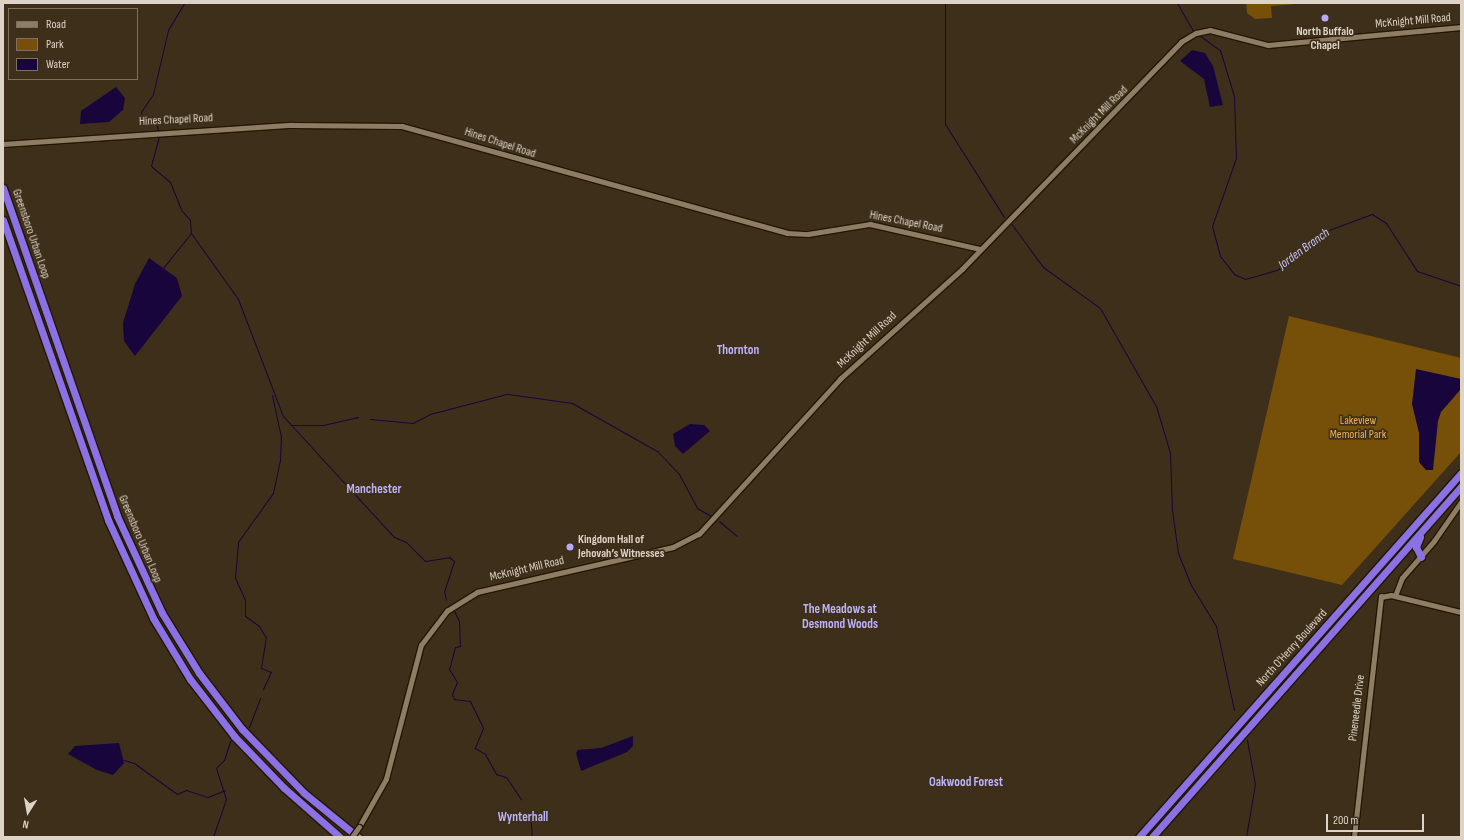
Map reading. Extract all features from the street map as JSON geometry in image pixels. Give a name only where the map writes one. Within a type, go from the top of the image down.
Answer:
[{"type":"highway","name":"Greensboro Urban Loop","points":[[3,188],[117,516],[156,602],[199,673],[242,729],[295,785],[358,837]]},
{"type":"highway","name":"Greensboro Urban Loop","points":[[3,220],[108,520],[153,618],[190,679],[234,736],[284,788],[340,837]]},
{"type":"highway","name":"North O'Henry Boulevard","points":[[1139,837],[1461,473]]},
{"type":"highway","name":"North O'Henry Boulevard","points":[[1152,837],[1188,794],[1461,486]]},
{"type":"highway","points":[[1421,557],[1416,544],[1446,503]]},
{"type":"highway","points":[[1374,584],[1407,553],[1421,557]]},
{"type":"highway","points":[[1248,727],[1272,693],[1273,685]]},
{"type":"highway","points":[[1188,794],[1189,787],[1220,746]]},
{"type":"street","name":"McKnight Mill Road","points":[[352,837],[379,794],[417,655],[432,627],[446,611],[477,592],[673,547],[699,534],[840,379],[980,249],[1114,115],[1176,47],[1196,33],[1217,30],[1252,43],[1268,44],[1461,27]]},
{"type":"street","name":"Hines Chapel Road","points":[[3,144],[159,131],[311,124],[414,128],[516,160],[787,233],[808,234],[870,224],[980,249]]},
{"type":"street","points":[[1461,502],[1421,557],[1402,578],[1395,596],[1461,612]]},
{"type":"street","name":"Pineneedle Drive","points":[[1354,837],[1379,602],[1386,594],[1395,596]]},
{"type":"green space","points":[[1246,3],[1309,3],[1271,6],[1272,18],[1255,19],[1247,13]]},
{"type":"green space","name":"Lakeview Memorial Park","points":[[1289,316],[1461,358],[1461,452],[1342,585],[1233,559]]},
{"type":"water","points":[[1192,50],[1205,53],[1213,66],[1223,105],[1210,107],[1204,79],[1180,61]]},
{"type":"water","points":[[116,87],[125,98],[123,110],[109,122],[80,124],[81,111]]},
{"type":"water","points":[[149,258],[177,278],[182,296],[135,356],[124,341],[123,323],[135,284]]},
{"type":"water","points":[[1416,369],[1461,379],[1461,389],[1441,412],[1438,421],[1433,470],[1426,470],[1419,462],[1419,433],[1412,404]]},
{"type":"water","points":[[690,424],[704,425],[710,431],[683,454],[675,446],[673,434]]},
{"type":"water","points":[[633,736],[633,746],[627,752],[581,771],[576,753],[578,750],[601,748]]},
{"type":"water","points":[[119,743],[124,763],[113,775],[97,770],[68,754],[75,746]]},
{"type":"waterway","points":[[159,133],[156,124],[143,120],[141,112],[153,94],[168,30],[184,3]]},
{"type":"waterway","points":[[945,3],[945,124],[1004,217]]},
{"type":"waterway","name":"Jorden Branch","points":[[1177,3],[1193,31]]},
{"type":"waterway","name":"Jorden Branch","points":[[1199,35],[1220,50],[1234,96],[1236,158],[1212,226],[1220,256],[1234,274],[1245,279],[1277,270],[1326,231],[1372,214],[1386,223],[1417,271],[1461,286]]},
{"type":"waterway","points":[[159,136],[151,166],[170,182],[182,211],[190,220],[191,233],[163,268]]},
{"type":"waterway","points":[[1010,222],[1043,267],[1100,308],[1156,406],[1170,453],[1172,510],[1178,553],[1191,585],[1216,626],[1234,710]]},
{"type":"waterway","points":[[191,233],[238,299],[283,416],[394,537],[406,542],[425,561],[449,557],[454,561],[444,591],[446,600]]},
{"type":"waterway","points":[[370,419],[413,423],[430,414],[507,394],[572,403],[657,451],[679,474],[697,508],[711,516]]},
{"type":"waterway","points":[[263,689],[271,672],[261,668],[266,638],[259,626],[245,616],[245,600],[235,578],[238,542],[273,493],[280,461],[281,437],[272,395]]},
{"type":"waterway","points":[[291,425],[323,425],[358,417]]},
{"type":"waterway","points":[[719,521],[737,536]]},
{"type":"waterway","points":[[454,611],[459,621],[460,646],[455,647],[449,669],[457,682],[452,694],[454,699],[470,701],[483,728],[475,748],[485,754],[496,774],[506,777],[521,799]]},
{"type":"waterway","points":[[249,727],[260,698]]},
{"type":"waterway","points":[[1246,837],[1255,784],[1247,740]]},
{"type":"waterway","points":[[213,837],[226,799],[216,768],[224,760],[230,741]]},
{"type":"waterway","points":[[124,760],[134,763],[177,794],[186,790],[208,797],[225,790]]},
{"type":"waterway","points":[[530,811],[532,837]]},
{"type":"place","name":"North Buffalo Chapel","points":[[1325,18]]},
{"type":"place","name":"Kingdom Hall of Jehovah’s Witnesses","points":[[570,547]]},
{"type":"district","name":"Thornton","points":[[738,350]]},
{"type":"district","name":"Manchester","points":[[374,489]]},
{"type":"district","name":"The Meadows at Desmond Woods","points":[[840,618]]},
{"type":"district","name":"Oakwood Forest","points":[[966,782]]},
{"type":"district","name":"Wynterhall","points":[[523,817]]}]
